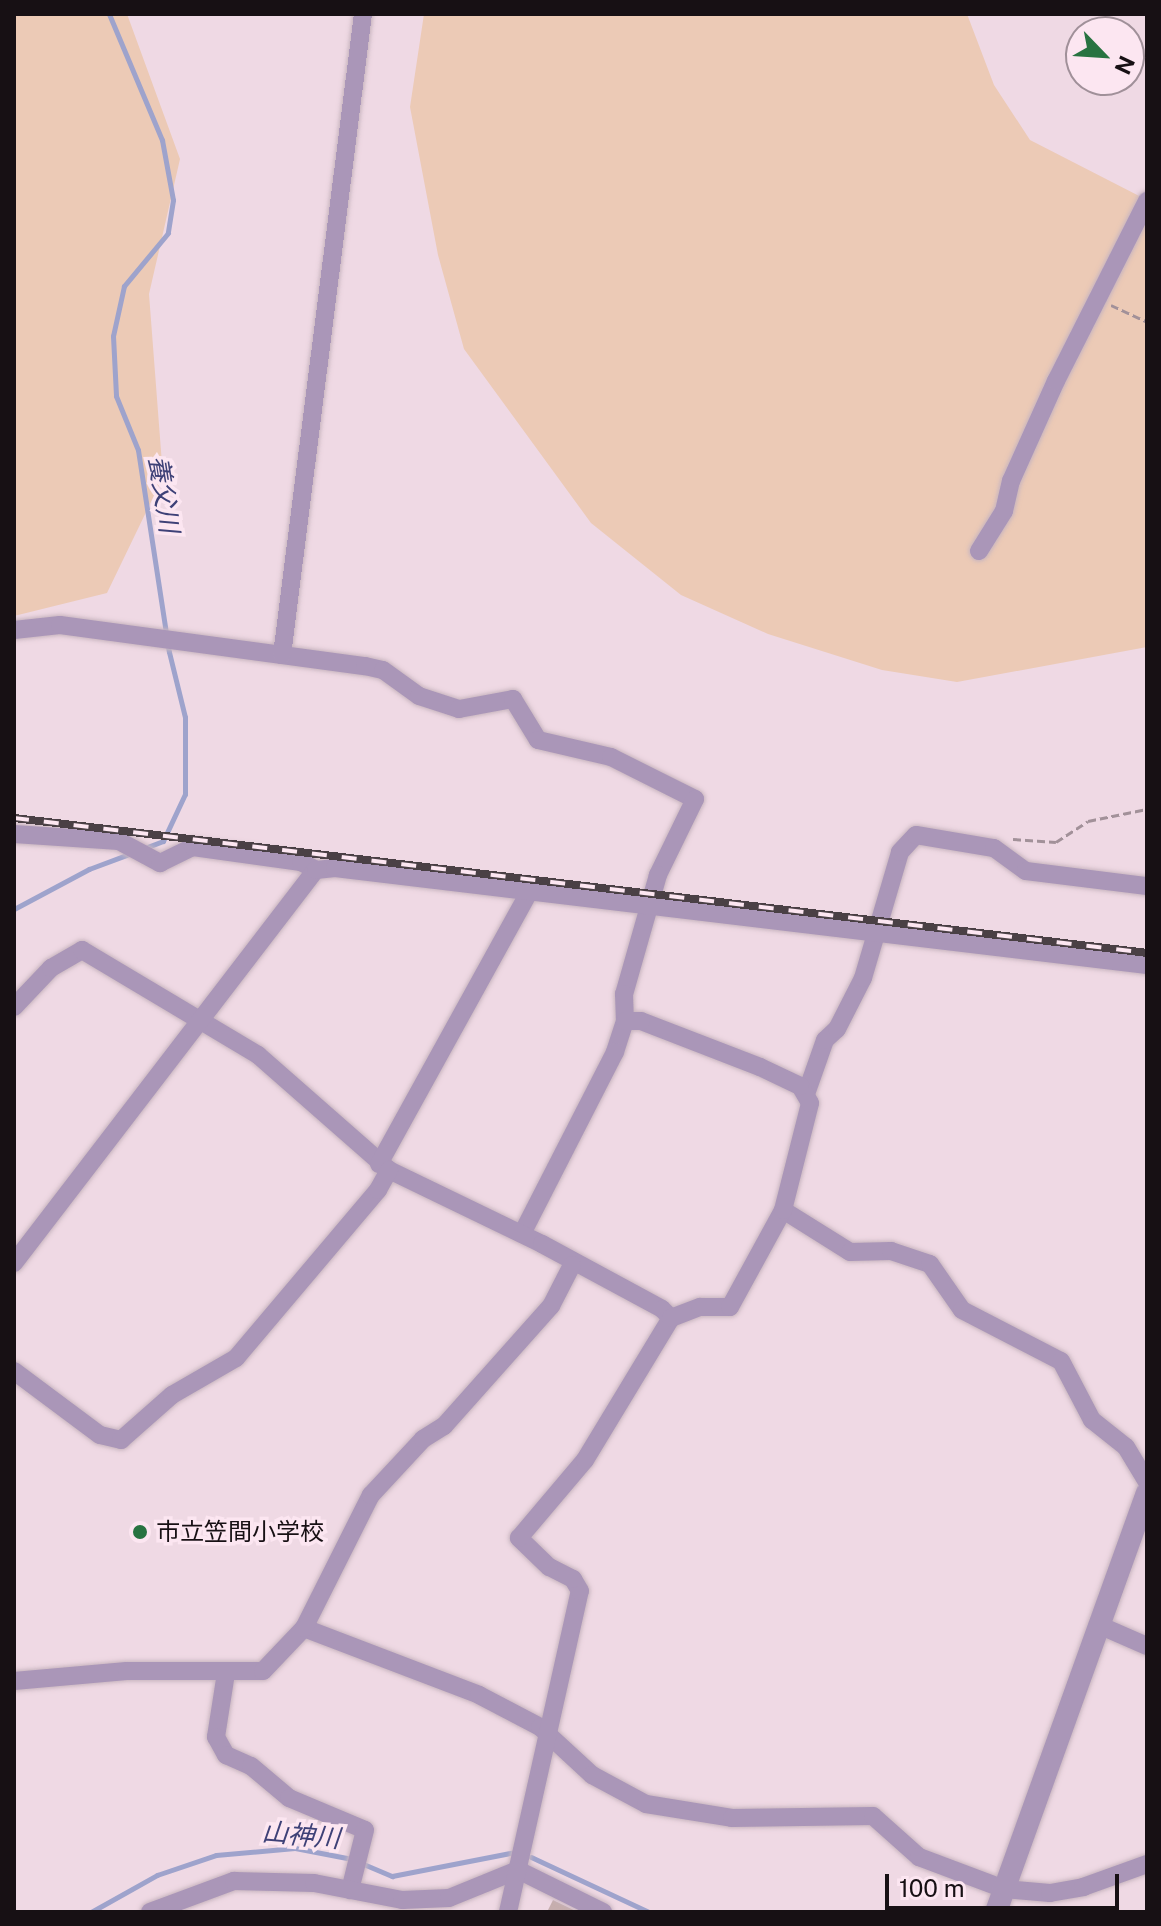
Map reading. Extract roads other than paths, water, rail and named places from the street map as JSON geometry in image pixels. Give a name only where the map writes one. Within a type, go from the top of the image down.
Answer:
[{"type":"street","points":[[282,655],[363,14]]},
{"type":"street","points":[[979,551],[1004,511],[1011,481],[1147,201]]},
{"type":"street","points":[[14,630],[60,625],[383,670],[419,696],[450,708],[495,707],[513,699],[538,740],[611,757],[695,799],[658,875],[652,907],[624,994],[625,1021],[615,1052],[522,1234]]},
{"type":"street","points":[[14,834],[127,845],[160,863],[193,847],[301,862],[316,870],[1147,965]]},
{"type":"street","points":[[806,1094],[825,1040],[837,1029],[863,978],[900,852],[916,835],[994,848],[1026,871],[1147,886]]},
{"type":"street","points":[[14,1263],[199,1018],[316,870]]},
{"type":"street","points":[[14,1371],[100,1435],[121,1440],[172,1395],[236,1358],[378,1190],[384,1167],[529,892]]},
{"type":"street","points":[[14,1007],[51,968],[82,950],[258,1055],[384,1167],[522,1234],[572,1265],[662,1309],[671,1318]]},
{"type":"street","points":[[508,1912],[580,1591],[573,1579],[549,1567],[519,1538],[585,1460],[671,1318],[700,1307],[730,1307],[783,1210],[798,1165],[810,1103],[806,1094],[760,1067],[641,1021],[625,1021]]},
{"type":"street","points":[[783,1210],[850,1252],[891,1251],[930,1264],[962,1310],[1061,1361],[1092,1420],[1126,1447],[1146,1496],[996,1912]]},
{"type":"street","points":[[14,1681],[127,1671],[263,1671],[304,1628],[371,1495],[423,1439],[444,1426],[551,1306],[572,1265]]},
{"type":"street","points":[[1099,1625],[1147,1646]]},
{"type":"street","points":[[304,1628],[479,1695],[549,1735],[592,1775],[646,1804],[732,1818],[873,1816],[919,1857],[1004,1889],[1050,1893],[1083,1887],[1147,1864]]},
{"type":"street","points":[[226,1673],[216,1737],[226,1755],[251,1766],[289,1798],[365,1830],[350,1890]]},
{"type":"street","points":[[150,1912],[234,1881],[284,1880],[402,1900],[449,1898],[518,1870],[603,1912]]},
{"type":"waterway","name":"養父川","points":[[109,14],[162,140],[173,200],[168,233],[124,286],[113,336],[116,396],[138,450],[169,652],[185,717],[185,794],[163,841],[145,848]]},
{"type":"waterway","name":"養父川","points":[[14,909],[89,869],[132,853]]},
{"type":"waterway","name":"山神川","points":[[91,1912],[157,1875],[216,1855],[295,1848],[352,1859]]},
{"type":"waterway","name":"山神川","points":[[361,1863],[392,1876],[515,1852]]},
{"type":"waterway","name":"山神川","points":[[531,1857],[649,1912]]},
{"type":"railway","points":[[14,818],[1147,953]]},
{"type":"place","name":"市立笠間小学校","points":[[140,1532]]}]
